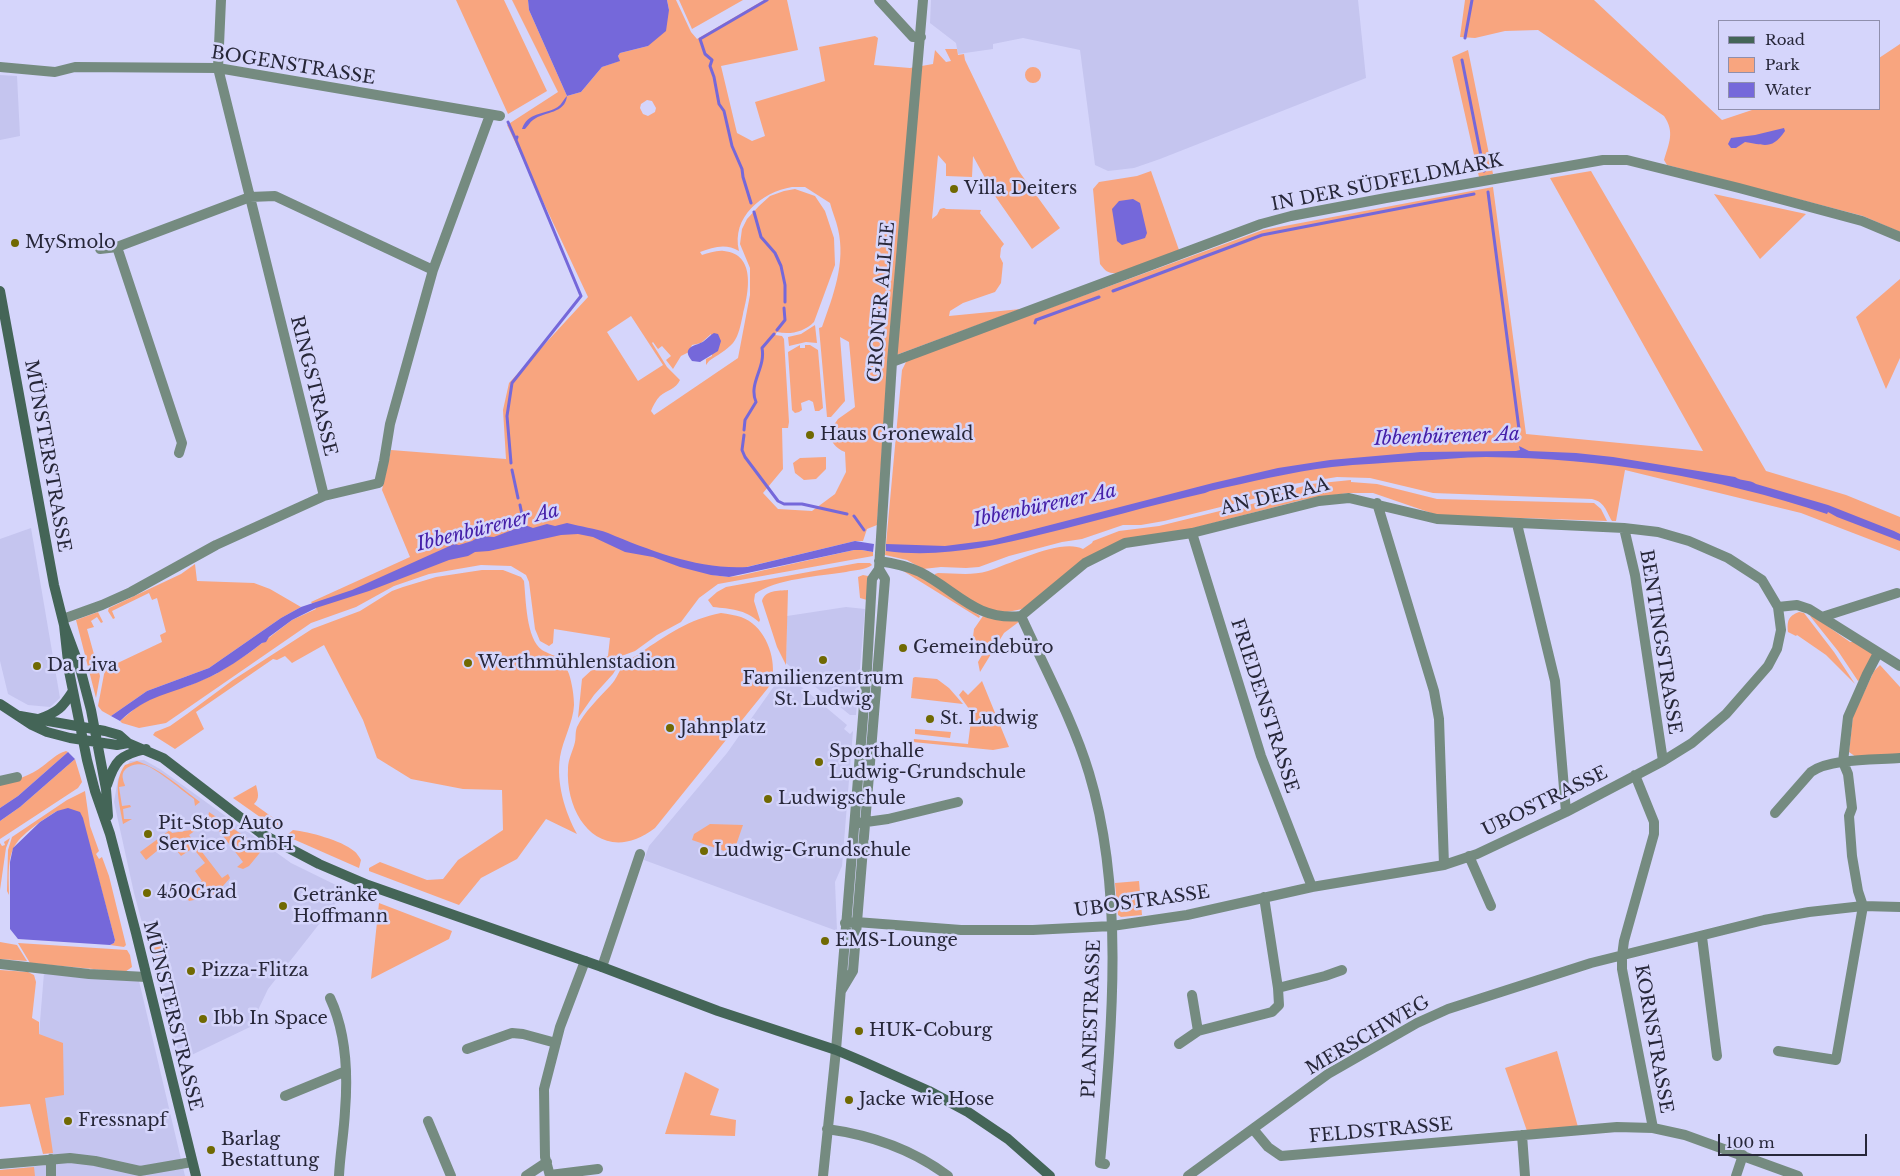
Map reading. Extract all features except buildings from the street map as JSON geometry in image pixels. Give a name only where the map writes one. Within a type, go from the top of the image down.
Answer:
[{"type":"main road","name":"MÜNSTERSTRASSE","points":[[0,291],[44,533],[63,622],[69,671],[83,740],[95,791],[110,834],[196,1176]]},
{"type":"main road","name":"MÜNSTERSTRASSE","points":[[63,622],[80,668],[97,742],[106,789],[110,834]]},
{"type":"main road","points":[[38,719],[57,712],[65,704],[73,691]]},
{"type":"main road","points":[[0,704],[48,732],[117,745],[128,743]]},
{"type":"main road","points":[[20,716],[119,735],[128,743],[146,749],[163,758],[262,834],[319,864],[368,884],[602,967],[718,1011],[836,1050],[929,1091],[968,1112],[1008,1139],[1050,1176]]},
{"type":"main road","points":[[106,789],[112,769],[119,760],[131,753],[146,749]]},
{"type":"street","name":"RINGSTRASSE","points":[[221,0],[218,68],[324,496]]},
{"type":"street","points":[[880,0],[913,37],[921,37]]},
{"type":"street","name":"GRONER ALLEE","points":[[823,1176],[836,1050],[845,923],[859,823],[885,580],[879,562],[880,539],[892,362],[923,0]]},
{"type":"street","name":"BOGENSTRASSE","points":[[0,67],[55,72],[75,68],[218,68],[495,116],[433,270],[390,424],[379,483],[324,496]]},
{"type":"street","name":"IN DER SÜDFELDMARK","points":[[892,362],[1261,224],[1291,216],[1386,198],[1602,160],[1628,160],[1740,188],[1862,221],[1900,237]]},
{"type":"street","points":[[100,248],[117,246],[250,197],[275,196],[433,270]]},
{"type":"street","points":[[117,246],[182,443],[178,453]]},
{"type":"street","points":[[63,622],[131,592],[220,543],[324,496]]},
{"type":"street","name":"AN DER AA","points":[[1021,616],[1085,563],[1125,543],[1192,533],[1319,501],[1350,498],[1437,519],[1624,528],[1658,532],[1689,541],[1728,558],[1762,580],[1778,607]]},
{"type":"street","points":[[1377,503],[1434,691],[1438,719],[1444,865]]},
{"type":"street","points":[[1517,524],[1555,681],[1566,812]]},
{"type":"street","name":"BENTINGSTRASSE","points":[[1624,528],[1636,575],[1663,761]]},
{"type":"street","name":"FRIEDENSTRASSE","points":[[1192,533],[1261,756],[1312,887]]},
{"type":"street","points":[[879,562],[895,563],[921,573],[979,610],[996,616],[1021,616]]},
{"type":"street","points":[[1822,618],[1897,593]]},
{"type":"street","points":[[1778,607],[1797,605],[1809,609],[1900,666]]},
{"type":"street","name":"UBOSTRASSE","points":[[845,923],[856,922],[961,930],[1033,930],[1112,926],[1187,915],[1312,887],[1444,865],[1469,856],[1566,812],[1663,761],[1692,743],[1726,714],[1768,666],[1777,649],[1781,630],[1778,607]]},
{"type":"street","name":"PLANESTRASSE","points":[[1021,616],[1078,742],[1089,773],[1108,865],[1112,926],[1110,1042],[1100,1163],[1105,1164]]},
{"type":"street","points":[[1778,1051],[1836,1060],[1863,906],[1858,891],[1852,856],[1849,816],[1852,808],[1848,774],[1843,762],[1848,717],[1878,653]]},
{"type":"street","points":[[1775,813],[1811,772],[1817,768],[1843,762],[1900,758]]},
{"type":"street","name":"UBOSTRASSE","points":[[1622,956],[1624,941],[1654,834],[1654,822],[1635,775]]},
{"type":"street","points":[[0,781],[17,777]]},
{"type":"street","points":[[859,823],[958,802]]},
{"type":"street","name":"GRONER ALLEE","points":[[840,994],[853,971],[859,823]]},
{"type":"street","points":[[602,967],[640,854]]},
{"type":"street","name":"UBOSTRASSE","points":[[1469,856],[1491,906]]},
{"type":"street","points":[[1179,1044],[1198,1031],[1272,1012],[1278,1004],[1278,988],[1264,897]]},
{"type":"street","name":"MERSCHWEG","points":[[1188,1176],[1328,1074],[1417,1023],[1448,1009],[1591,963],[1702,937],[1764,920],[1800,913],[1863,906],[1900,907]]},
{"type":"street","points":[[1702,937],[1716,1056]]},
{"type":"street","name":"KORNSTRASSE","points":[[1622,956],[1622,969],[1653,1128]]},
{"type":"street","points":[[585,962],[560,1027],[544,1089],[547,1162],[550,1176],[598,1169]]},
{"type":"street","points":[[0,964],[89,974],[146,977]]},
{"type":"street","points":[[1278,988],[1342,970]]},
{"type":"street","points":[[1192,995],[1198,1031]]},
{"type":"street","points":[[330,998],[340,1027],[346,1072],[346,1110],[339,1176]]},
{"type":"street","points":[[467,1049],[512,1033],[556,1043]]},
{"type":"street","points":[[286,1096],[346,1072]]},
{"type":"street","points":[[428,1121],[451,1176]]},
{"type":"street","name":"FELDSTRASSE","points":[[1253,1130],[1268,1147],[1281,1156],[1522,1135],[1617,1128],[1653,1128],[1685,1135],[1798,1176]]},
{"type":"street","points":[[827,1129],[865,1136],[911,1152],[948,1176]]},
{"type":"street","points":[[1522,1135],[1525,1176]]},
{"type":"street","points":[[1736,1176],[1743,1155]]},
{"type":"street","points":[[0,1164],[70,1158],[95,1161],[140,1171],[192,1162]]},
{"type":"street","points":[[50,1176],[51,1159]]},
{"type":"street","points":[[526,1176],[547,1162]]},
{"type":"shaded area","points":[[931,0],[1358,0],[1366,78],[1160,159],[1134,168],[1108,171],[1095,165],[1080,50],[1023,38],[993,44],[993,49],[958,54],[956,43],[930,23]]},
{"type":"shaded area","points":[[0,75],[17,76],[20,136],[0,140]]},
{"type":"shaded area","points":[[31,528],[60,698],[50,707],[28,705],[8,694],[0,661],[0,539]]},
{"type":"shaded area","name":"Familienzentrum St. Ludwig","points":[[846,607],[865,609],[856,715],[850,715],[786,663],[787,616]]},
{"type":"shaded area","name":"Ludwigschule","points":[[784,672],[847,725],[844,729],[850,734],[853,731],[842,866],[835,882],[837,931],[644,860],[649,846],[727,753]]},
{"type":"shaded area","points":[[144,760],[160,769],[291,863],[346,890],[268,989],[250,1027],[179,1061],[134,893],[114,802],[118,779],[130,761]]},
{"type":"shaded area","points":[[44,973],[139,981],[185,1176],[0,1176],[0,1170],[47,1165],[49,1153],[39,1034]]},
{"type":"green space","points":[[456,0],[504,0],[547,91],[508,114]]},
{"type":"green space","points":[[512,0],[528,0],[529,10],[567,96],[581,92],[602,67],[619,61],[618,56],[620,53],[648,46],[669,10],[667,0],[676,0],[691,32],[697,39],[764,0],[787,0],[798,50],[721,66],[737,133],[752,141],[765,136],[755,102],[825,81],[819,47],[875,36],[878,38],[874,65],[910,68],[933,64],[935,50],[946,62],[951,61],[945,49],[957,49],[958,55],[964,54],[965,60],[1018,170],[1060,228],[1032,249],[995,196],[973,156],[972,177],[946,176],[946,164],[938,155],[932,219],[940,209],[944,208],[981,210],[980,213],[1004,244],[1001,248],[1000,257],[1003,263],[1001,283],[995,292],[963,303],[950,311],[949,316],[1021,309],[888,358],[877,525],[867,529],[863,541],[855,541],[713,575],[738,576],[854,550],[873,552],[873,556],[718,584],[699,598],[681,622],[657,635],[635,651],[608,661],[606,657],[608,656],[610,638],[554,629],[553,643],[549,646],[540,641],[535,629],[529,582],[526,575],[511,566],[481,565],[429,574],[394,586],[356,607],[311,623],[166,723],[139,728],[122,723],[120,721],[138,706],[157,695],[188,686],[216,674],[249,653],[292,620],[316,609],[311,602],[410,557],[382,490],[391,450],[506,459],[503,410],[509,383],[588,297],[507,125],[558,92]],"holes":[[[647,100],[652,101],[656,108],[655,112],[648,116],[643,114],[640,108],[641,104]],[[792,187],[805,187],[830,203],[840,242],[837,279],[822,327],[819,328],[827,417],[831,417],[845,401],[840,337],[849,342],[855,407],[838,419],[829,432],[834,444],[845,452],[846,472],[835,494],[812,511],[778,509],[763,493],[783,469],[782,428],[788,428],[789,422],[784,339],[782,336],[775,335],[777,332],[792,333],[814,322],[835,265],[834,238],[825,211],[815,196],[795,189],[784,191],[770,196],[747,219],[742,229],[740,244],[750,268],[750,295],[738,358],[654,415],[651,411],[660,396],[674,387],[680,380],[667,367],[653,342],[658,349],[662,346],[671,356],[666,360],[673,369],[681,356],[689,352],[692,345],[701,343],[711,334],[712,356],[706,359],[706,365],[733,343],[737,337],[747,295],[748,275],[746,266],[734,254],[721,251],[702,255],[700,252],[724,246],[739,251],[738,239],[744,217],[760,200]],[[631,316],[663,365],[638,381],[607,332]]]},
{"type":"green space","points":[[679,0],[743,0],[692,29]]},
{"type":"green space","points":[[1465,0],[1594,0],[1722,120],[1752,110],[1880,110],[1880,57],[1900,44],[1900,232],[1863,216],[1667,165],[1664,160],[1670,132],[1664,116],[1538,30],[1505,31],[1475,38],[1460,37]]},
{"type":"green space","points":[[1468,50],[1493,174],[1479,177],[1452,57]]},
{"type":"green space","points":[[1033,67],[1041,75],[1033,83],[1025,75]]},
{"type":"green space","points":[[1151,171],[1179,250],[1119,273],[1108,272],[1100,264],[1093,189],[1099,182],[1137,176]]},
{"type":"green space","points":[[1591,171],[1766,471],[1846,495],[1900,517],[1900,551],[1801,513],[1625,470],[1616,521],[1612,521],[1600,502],[1592,499],[1433,493],[1370,478],[1337,477],[1293,484],[1265,496],[1164,521],[1141,525],[1123,525],[1082,539],[1062,542],[1009,556],[979,567],[923,569],[907,560],[885,555],[902,370],[907,360],[1263,230],[1493,187],[1526,434],[1703,451],[1550,178]]},
{"type":"green space","points":[[1714,194],[1806,214],[1760,259]]},
{"type":"green space","points":[[1900,279],[1900,358],[1886,389],[1856,317]]},
{"type":"green space","points":[[815,325],[817,343],[806,342],[789,346],[788,337],[801,334]]},
{"type":"green space","points":[[800,345],[800,348],[810,345],[818,350],[823,408],[819,411],[815,411],[813,402],[809,400],[801,403],[802,410],[799,412],[795,413],[792,410],[788,352]]},
{"type":"green space","points":[[826,457],[826,469],[816,479],[804,480],[795,473],[793,463],[800,458]]},
{"type":"green space","points":[[1351,480],[1351,482],[1377,484],[1437,499],[1594,503],[1601,509],[1607,521],[1437,515],[1373,493],[1348,493],[1302,500],[1190,529],[1124,540],[1022,609],[1002,612],[984,607],[935,577],[935,574],[938,573],[982,573],[1049,549],[1074,546],[1083,549],[1093,541],[1119,531],[1159,526],[1232,508],[1234,510],[1311,484]]},
{"type":"green space","points":[[858,563],[870,563],[872,565],[859,570],[786,582],[774,585],[755,594],[754,601],[759,622],[743,612],[713,607],[708,600],[726,587]]},
{"type":"green space","points":[[195,564],[197,581],[254,583],[270,589],[301,607],[281,618],[209,668],[147,691],[111,716],[102,711],[98,706],[105,669],[162,642],[160,635],[166,632],[157,598],[152,600],[149,593],[112,611],[115,618],[113,619],[108,611],[109,608],[181,574]]},
{"type":"green space","points":[[900,569],[916,575],[940,589],[980,616],[979,618]]},
{"type":"green space","points":[[482,570],[503,570],[521,577],[524,581],[528,618],[533,637],[542,650],[563,660],[569,674],[573,689],[574,705],[560,757],[559,777],[565,807],[577,834],[546,819],[517,859],[481,878],[459,905],[369,871],[369,868],[380,862],[427,880],[443,879],[458,860],[503,830],[502,790],[463,789],[411,779],[377,758],[363,720],[324,645],[292,663],[285,656],[277,660],[273,659],[196,712],[204,729],[175,749],[153,735],[155,732],[170,726],[233,680],[312,629],[360,611],[392,591],[403,587],[436,577]]},
{"type":"green space","points":[[868,576],[867,600],[860,598],[858,577]]},
{"type":"green space","points":[[788,590],[786,665],[777,647],[762,601],[769,593]]},
{"type":"green space","points":[[98,612],[103,622],[101,623],[97,617],[91,621],[94,627],[87,629],[100,676],[96,698],[76,620]]},
{"type":"green space","points":[[1799,612],[1804,613],[1834,652],[1855,684],[1826,655],[1797,635],[1788,632],[1789,619],[1792,615]]},
{"type":"green space","points":[[721,613],[741,617],[749,621],[761,632],[772,656],[773,673],[778,674],[776,678],[655,828],[636,839],[619,842],[604,840],[591,832],[581,820],[573,805],[569,787],[568,765],[580,721],[612,683],[626,662],[679,628],[699,619]]},
{"type":"green space","points":[[983,616],[997,620],[1020,621],[1004,633],[980,672],[978,662],[985,650],[973,637],[974,629]]},
{"type":"green space","points":[[1810,616],[1813,616],[1850,642],[1859,642],[1873,655],[1860,680],[1858,681],[1838,651]]},
{"type":"green space","points":[[619,664],[578,718],[582,679],[596,666]]},
{"type":"green space","points":[[1880,665],[1900,687],[1900,754],[1856,757],[1849,752],[1853,716],[1874,671]]},
{"type":"green space","points":[[913,678],[937,679],[949,688],[963,704],[911,698]]},
{"type":"green space","points":[[982,681],[1009,747],[993,750],[913,742],[914,739],[968,744],[972,713],[959,695],[963,690],[968,695]]},
{"type":"green space","points":[[915,729],[951,732],[950,738],[915,734]]},
{"type":"green space","points":[[68,752],[18,796],[0,808],[0,784],[33,772],[56,755]]},
{"type":"green space","points":[[75,759],[82,782],[78,788],[0,839],[0,821],[20,807]]},
{"type":"green space","points":[[137,761],[146,764],[162,774],[200,802],[195,806],[194,799],[150,767],[141,764],[133,765],[124,771],[123,779],[125,786],[119,787],[122,806],[130,805],[131,807],[123,809],[124,819],[132,819],[123,824],[118,794],[119,779],[125,765]]},
{"type":"green space","points":[[256,785],[258,797],[254,804],[279,822],[277,829],[233,798]]},
{"type":"green space","points":[[85,791],[90,826],[99,851],[96,854],[99,859],[102,857],[109,876],[126,945],[124,947],[110,945],[115,940],[83,821],[57,811],[27,832],[16,843],[11,854],[9,895],[7,891],[8,850],[12,837],[67,800]]},
{"type":"green space","points":[[209,812],[263,849],[249,866],[243,869],[237,867],[243,862],[210,819],[207,822]]},
{"type":"green space","points":[[191,824],[197,825],[196,830],[189,835],[222,878],[228,874],[230,878],[214,896],[189,901],[184,894],[202,881],[195,871],[205,863],[193,848],[181,856],[169,841],[146,860],[140,852],[170,830],[172,833],[191,830]]},
{"type":"green space","points":[[710,824],[743,825],[733,854],[692,840],[694,834]]},
{"type":"green space","points":[[293,830],[325,837],[348,847],[361,860],[359,868],[287,835]]},
{"type":"green space","points":[[10,838],[6,848],[0,890],[0,843],[2,846],[5,845],[4,842]]},
{"type":"green space","points":[[1139,881],[1142,915],[1121,917],[1118,915],[1115,883]]},
{"type":"green space","points":[[379,903],[452,931],[449,939],[371,979]]},
{"type":"green space","points":[[156,938],[162,944],[167,966],[160,976],[154,946]]},
{"type":"green space","points":[[0,942],[17,945],[27,961],[0,959]]},
{"type":"green space","points":[[18,943],[127,950],[132,967],[125,972],[30,963]]},
{"type":"green space","points":[[0,970],[28,972],[34,975],[36,982],[32,1018],[39,1022],[39,1034],[63,1043],[64,1095],[45,1098],[53,1153],[43,1154],[30,1104],[0,1107]]},
{"type":"green space","points":[[1557,1051],[1578,1127],[1527,1131],[1505,1068]]},
{"type":"green space","points":[[685,1072],[719,1089],[710,1115],[736,1120],[735,1136],[665,1134]]},
{"type":"green space","points":[[34,1167],[35,1176],[0,1176],[0,1170]]},
{"type":"water","points":[[528,0],[667,0],[669,10],[666,31],[648,46],[620,53],[618,56],[620,61],[602,67],[581,92],[567,96],[529,10]]},
{"type":"water","points":[[567,96],[563,106],[559,109],[538,117],[525,129],[522,129],[532,117],[558,107]]},
{"type":"water","points":[[1784,128],[1785,131],[1772,144],[1763,145],[1745,142],[1736,148],[1731,148],[1728,144],[1731,138],[1755,135]]},
{"type":"water","points":[[1133,199],[1140,203],[1147,233],[1145,238],[1122,245],[1117,241],[1112,209],[1119,201]]},
{"type":"water","points":[[714,333],[718,334],[721,341],[718,351],[700,362],[692,361],[688,352],[689,349]]},
{"type":"water","points":[[1519,446],[1529,451],[1613,457],[1735,477],[1828,505],[1900,534],[1900,541],[1828,512],[1827,514],[1785,501],[1701,480],[1659,472],[1573,461],[1486,457],[1363,464],[1317,469],[1210,491],[1023,539],[984,547],[926,553],[886,551],[886,544],[945,546],[992,540],[1278,468],[1330,460],[1421,452],[1516,451],[1520,450]]},
{"type":"water","points":[[567,523],[603,531],[676,558],[729,567],[747,567],[855,541],[874,544],[873,552],[854,550],[729,577],[711,575],[680,567],[653,557],[625,552],[593,537],[578,534],[561,535],[489,551],[475,552],[369,591],[316,608],[292,620],[269,637],[266,642],[219,672],[191,685],[150,700],[130,712],[120,721],[111,716],[147,691],[209,668],[281,618],[301,607],[352,590],[454,544],[459,545],[472,541],[480,536],[494,537],[525,525],[533,528],[547,524],[555,526]]},
{"type":"water","points":[[68,752],[75,759],[20,807],[0,821],[0,808],[18,796]]},
{"type":"water","points":[[68,808],[80,812],[83,818],[115,940],[110,945],[18,939],[10,929],[10,862],[13,848],[40,822],[57,811]]},
{"type":"waterway","points":[[751,203],[742,169],[732,146],[724,111],[719,104],[710,66],[712,60],[705,54],[700,39],[767,0]]},
{"type":"waterway","points":[[1465,38],[1472,0]]},
{"type":"waterway","points":[[1462,60],[1484,171]]},
{"type":"waterway","points":[[508,122],[516,140]]},
{"type":"waterway","points":[[511,463],[507,416],[512,383],[581,296],[516,140],[517,137]]},
{"type":"waterway","name":"Ibbenbürener Aa","points":[[1488,192],[1519,429]]},
{"type":"waterway","points":[[1113,291],[1262,235],[1474,194]]},
{"type":"waterway","points":[[754,212],[761,237],[775,253],[781,266],[785,285],[785,302]]},
{"type":"waterway","points":[[1035,323],[1036,320],[1099,297]]},
{"type":"waterway","points":[[777,330],[785,320],[784,308]]},
{"type":"waterway","points":[[744,430],[745,420],[756,402],[754,388],[762,362],[762,348],[774,334]]},
{"type":"waterway","points":[[744,435],[742,450],[745,457],[778,501],[784,504],[802,504],[847,514]]},
{"type":"waterway","points":[[512,470],[518,498]]},
{"type":"waterway","name":"Ibbenbürener Aa","points":[[520,505],[525,529]]},
{"type":"waterway","points":[[854,516],[864,530]]},
{"type":"place","name":"Villa Deiters","points":[[954,189]]},
{"type":"place","name":"MySmolo","points":[[15,243]]},
{"type":"place","name":"Haus Gronewald","points":[[810,435]]},
{"type":"place","name":"Gemeindebüro","points":[[903,648]]},
{"type":"place","name":"Familienzentrum St. Ludwig","points":[[823,660]]},
{"type":"place","name":"Werthmühlenstadion","points":[[468,663]]},
{"type":"place","name":"Da Liva","points":[[37,666]]},
{"type":"place","name":"St. Ludwig","points":[[930,719]]},
{"type":"place","name":"Jahnplatz","points":[[670,728]]},
{"type":"place","name":"Sporthalle Ludwig-Grundschule","points":[[819,762]]},
{"type":"place","name":"Ludwigschule","points":[[768,799]]},
{"type":"place","name":"Pit-Stop Auto Service GmbH","points":[[148,834]]},
{"type":"place","name":"Ludwig-Grundschule","points":[[704,851]]},
{"type":"place","name":"450Grad","points":[[147,893]]},
{"type":"place","name":"Getränke Hoffmann","points":[[283,906]]},
{"type":"place","name":"EMS-Lounge","points":[[825,941]]},
{"type":"place","name":"Pizza-Flitza","points":[[191,971]]},
{"type":"place","name":"Ibb In Space","points":[[203,1019]]},
{"type":"place","name":"HUK-Coburg","points":[[859,1031]]},
{"type":"place","name":"Jacke wie Hose","points":[[849,1100]]},
{"type":"place","name":"Fressnapf","points":[[68,1121]]},
{"type":"place","name":"Barlag Bestattung","points":[[211,1150]]}]
